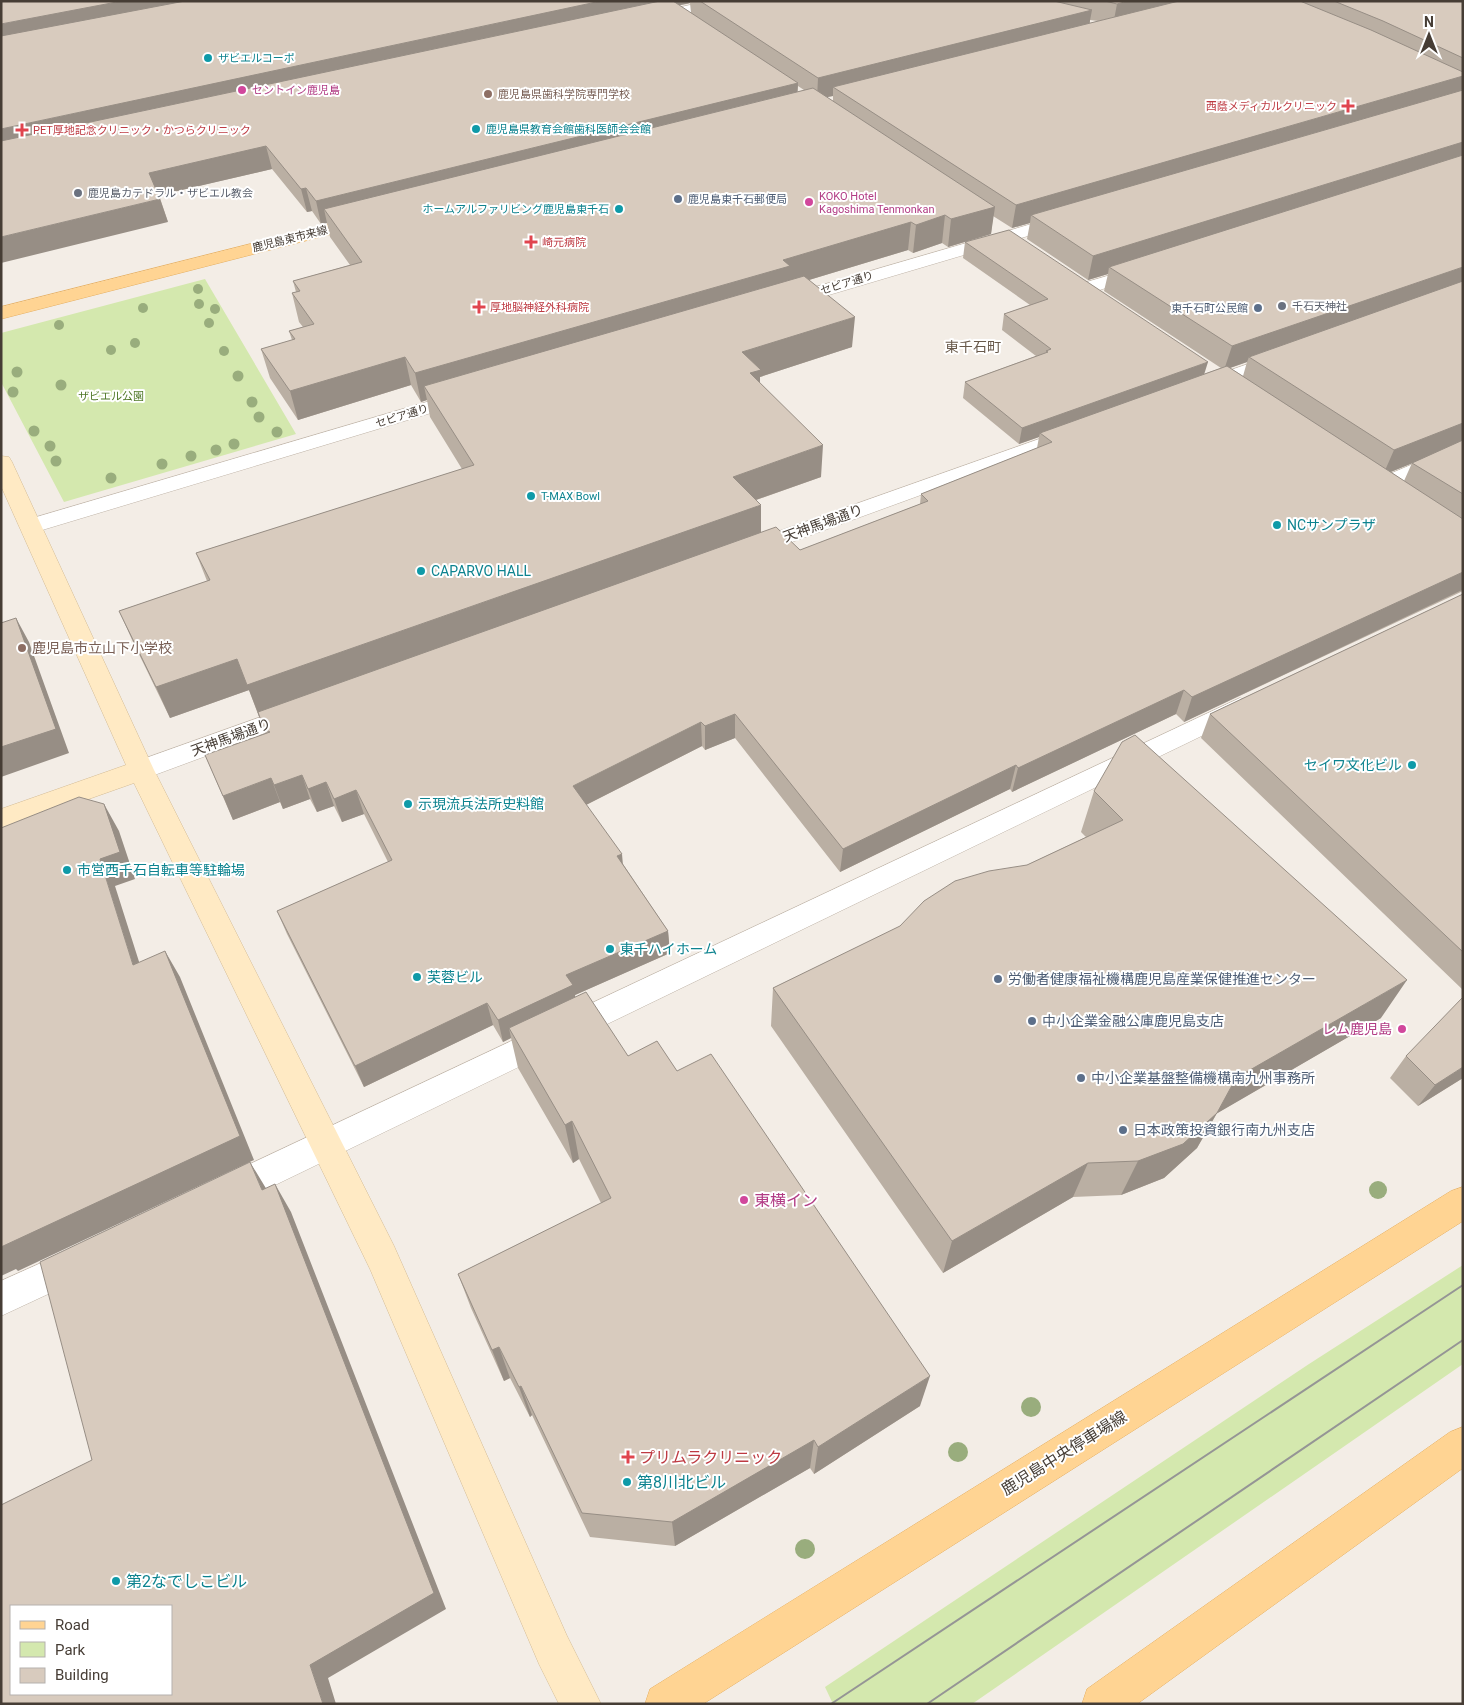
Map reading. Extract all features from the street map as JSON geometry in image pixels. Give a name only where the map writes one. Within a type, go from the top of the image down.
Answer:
[{"type":"main road","name":"鹿児島東市来線","points":[[1,313],[384,215]]},
{"type":"main road","name":"鹿児島中央停車場線","points":[[665,1704],[1463,1202]]},
{"type":"main road","points":[[1102,1704],[1463,1445]]},
{"type":"street","points":[[655,1],[689,23]]},
{"type":"street","points":[[639,20],[729,1]]},
{"type":"street","name":"セピア通り","points":[[769,306],[1084,214]]},
{"type":"street","points":[[1087,288],[1153,267]]},
{"type":"street","points":[[1071,277],[1103,298]]},
{"type":"street","points":[[1183,393],[1215,375],[1295,353]]},
{"type":"street","points":[[1215,375],[1246,396]]},
{"type":"street","name":"セピア通り","points":[[31,526],[486,391]]},
{"type":"street","name":"天神馬場通り","points":[[733,556],[1092,426]]},
{"type":"street","points":[[1381,486],[1463,449]]},
{"type":"street","points":[[1,462],[141,770],[382,1258],[553,1650],[581,1704]]},
{"type":"street","points":[[204,1203],[1265,695]]},
{"type":"street","name":"天神馬場通り","points":[[1,820],[316,706]]},
{"type":"street","points":[[1,1299],[107,1249]]},
{"type":"green space","name":"ザビエル公園","points":[[205,279],[296,434],[64,502],[1,382],[1,333]]},
{"type":"green space","points":[[1463,1265],[1463,1364],[972,1704],[833,1704],[825,1687],[1309,1364]]},
{"type":"building","points":[[1,1],[122,1],[1,24]]},
{"type":"building","points":[[185,1],[601,1],[1,129],[1,36]]},
{"type":"building","points":[[660,1],[673,1],[798,83],[316,201],[306,188],[301,189],[266,146],[149,173],[160,199],[1,237],[1,141]]},
{"type":"building","points":[[700,1],[1054,1],[1092,10],[818,78]]},
{"type":"building","points":[[1105,1],[1128,1],[1117,4]]},
{"type":"building","points":[[1179,1],[1300,1],[1371,30],[1463,72],[1463,76],[1016,205],[833,87]]},
{"type":"building","points":[[1334,1],[1463,1],[1463,58],[1383,21]]},
{"type":"building","points":[[813,88],[995,207],[951,219],[945,215],[916,225],[911,222],[783,260],[790,266],[415,373],[405,357],[290,391],[261,349],[295,339],[289,331],[314,324],[292,293],[300,291],[293,281],[362,262],[324,209]]},
{"type":"building","points":[[1463,90],[1463,142],[1093,256],[1031,215]]},
{"type":"building","points":[[1463,155],[1463,267],[1232,346],[1109,267]]},
{"type":"building","points":[[1009,230],[1208,362],[1022,428],[965,382],[1048,352],[1046,351],[1051,349],[1004,314],[1048,299],[965,242]]},
{"type":"building","points":[[804,276],[855,317],[742,352],[761,370],[750,373],[823,445],[733,477],[761,505],[247,685],[237,659],[156,687],[119,611],[210,580],[196,553],[474,465],[424,386]]},
{"type":"building","points":[[1463,281],[1463,423],[1394,450],[1249,357]]},
{"type":"building","points":[[1227,366],[1463,519],[1463,572],[1192,697],[1184,690],[1018,768],[1016,765],[843,849],[735,714],[705,726],[701,722],[573,786],[622,854],[617,856],[668,931],[566,975],[573,985],[498,1020],[487,1003],[355,1066],[277,911],[392,860],[356,790],[334,799],[326,782],[308,789],[302,775],[274,785],[271,778],[223,796],[205,755],[270,732],[264,729],[258,712],[776,527],[800,550],[928,501],[921,494],[1052,442],[1040,433]]},
{"type":"building","points":[[1463,440],[1463,494],[1412,463]]},
{"type":"building","points":[[1463,594],[1463,952],[1210,714]]},
{"type":"building","points":[[16,618],[56,729],[1,747],[1,623]]},
{"type":"building","points":[[1135,735],[1407,980],[1236,1078],[1217,1113],[1183,1144],[1138,1161],[1088,1163],[952,1241],[773,988],[900,926],[924,901],[955,881],[989,871],[1027,865],[1123,820],[1094,791],[1122,742]]},
{"type":"building","points":[[79,797],[104,804],[120,852],[100,859],[133,965],[165,951],[240,1136],[1,1247],[1,828]]},
{"type":"building","points":[[586,992],[628,1056],[657,1041],[677,1071],[711,1054],[930,1376],[818,1447],[814,1440],[672,1522],[582,1513],[521,1386],[519,1387],[499,1347],[492,1350],[458,1274],[611,1198],[572,1121],[565,1125],[509,1028]]},
{"type":"building","points":[[1463,997],[1463,1067],[1435,1085],[1406,1056]]},
{"type":"building","points":[[250,1162],[262,1190],[275,1184],[434,1593],[310,1665],[323,1704],[1,1704],[1,1505],[92,1460],[40,1262]]},
{"type":"tram line","points":[[831,1704],[1463,1285]]},
{"type":"tram line","points":[[927,1704],[1463,1340]]},
{"type":"place","name":"ザビエルコーポ","points":[[208,58]]},
{"type":"place","name":"セントイン鹿児島","points":[[242,90]]},
{"type":"place","name":"鹿児島県歯科学院専門学校","points":[[488,94]]},
{"type":"place","name":"西蔭メディカルクリニック","points":[[1348,106]]},
{"type":"place","name":"鹿児島県教育会館歯科医師会会館","points":[[476,129]]},
{"type":"place","name":"PET厚地記念クリニック・かつらクリニック","points":[[22,130]]},
{"type":"place","name":"鹿児島カテドラル・ザビエル教会","points":[[78,193]]},
{"type":"place","name":"鹿児島東千石郵便局","points":[[678,199]]},
{"type":"place","name":"KOKO Hotel Kagoshima Tenmonkan","points":[[809,202]]},
{"type":"place","name":"ホームアルファリビング鹿児島東千石","points":[[619,209]]},
{"type":"place","name":"崎元病院","points":[[531,242]]},
{"type":"place","name":"千石天神社","points":[[1282,306]]},
{"type":"place","name":"厚地脳神経外科病院","points":[[479,307]]},
{"type":"place","name":"東千石町公民館","points":[[1258,308]]},
{"type":"place","name":"T-MAX Bowl","points":[[531,496]]},
{"type":"place","name":"NCサンプラザ","points":[[1277,525]]},
{"type":"place","name":"CAPARVO HALL","points":[[421,571]]},
{"type":"place","name":"鹿児島市立山下小学校","points":[[22,648]]},
{"type":"place","name":"セイワ文化ビル","points":[[1412,765]]},
{"type":"place","name":"示現流兵法所史料館","points":[[408,804]]},
{"type":"place","name":"市営西千石自転車等駐輪場","points":[[67,870]]},
{"type":"place","name":"東千ハイホーム","points":[[610,949]]},
{"type":"place","name":"芙蓉ビル","points":[[417,977]]},
{"type":"place","name":"労働者健康福祉機構鹿児島産業保健推進センター","points":[[998,979]]},
{"type":"place","name":"中小企業金融公庫鹿児島支店","points":[[1032,1021]]},
{"type":"place","name":"レム鹿児島","points":[[1402,1029]]},
{"type":"place","name":"中小企業基盤整備機構南九州事務所","points":[[1081,1078]]},
{"type":"place","name":"日本政策投資銀行南九州支店","points":[[1123,1130]]},
{"type":"place","name":"東横イン","points":[[744,1200]]},
{"type":"place","name":"プリムラクリニック","points":[[628,1457]]},
{"type":"place","name":"第8川北ビル","points":[[627,1482]]},
{"type":"place","name":"第2なでしこビル","points":[[116,1581]]},
{"type":"district","name":"東千石町","points":[[973,347]]}]
